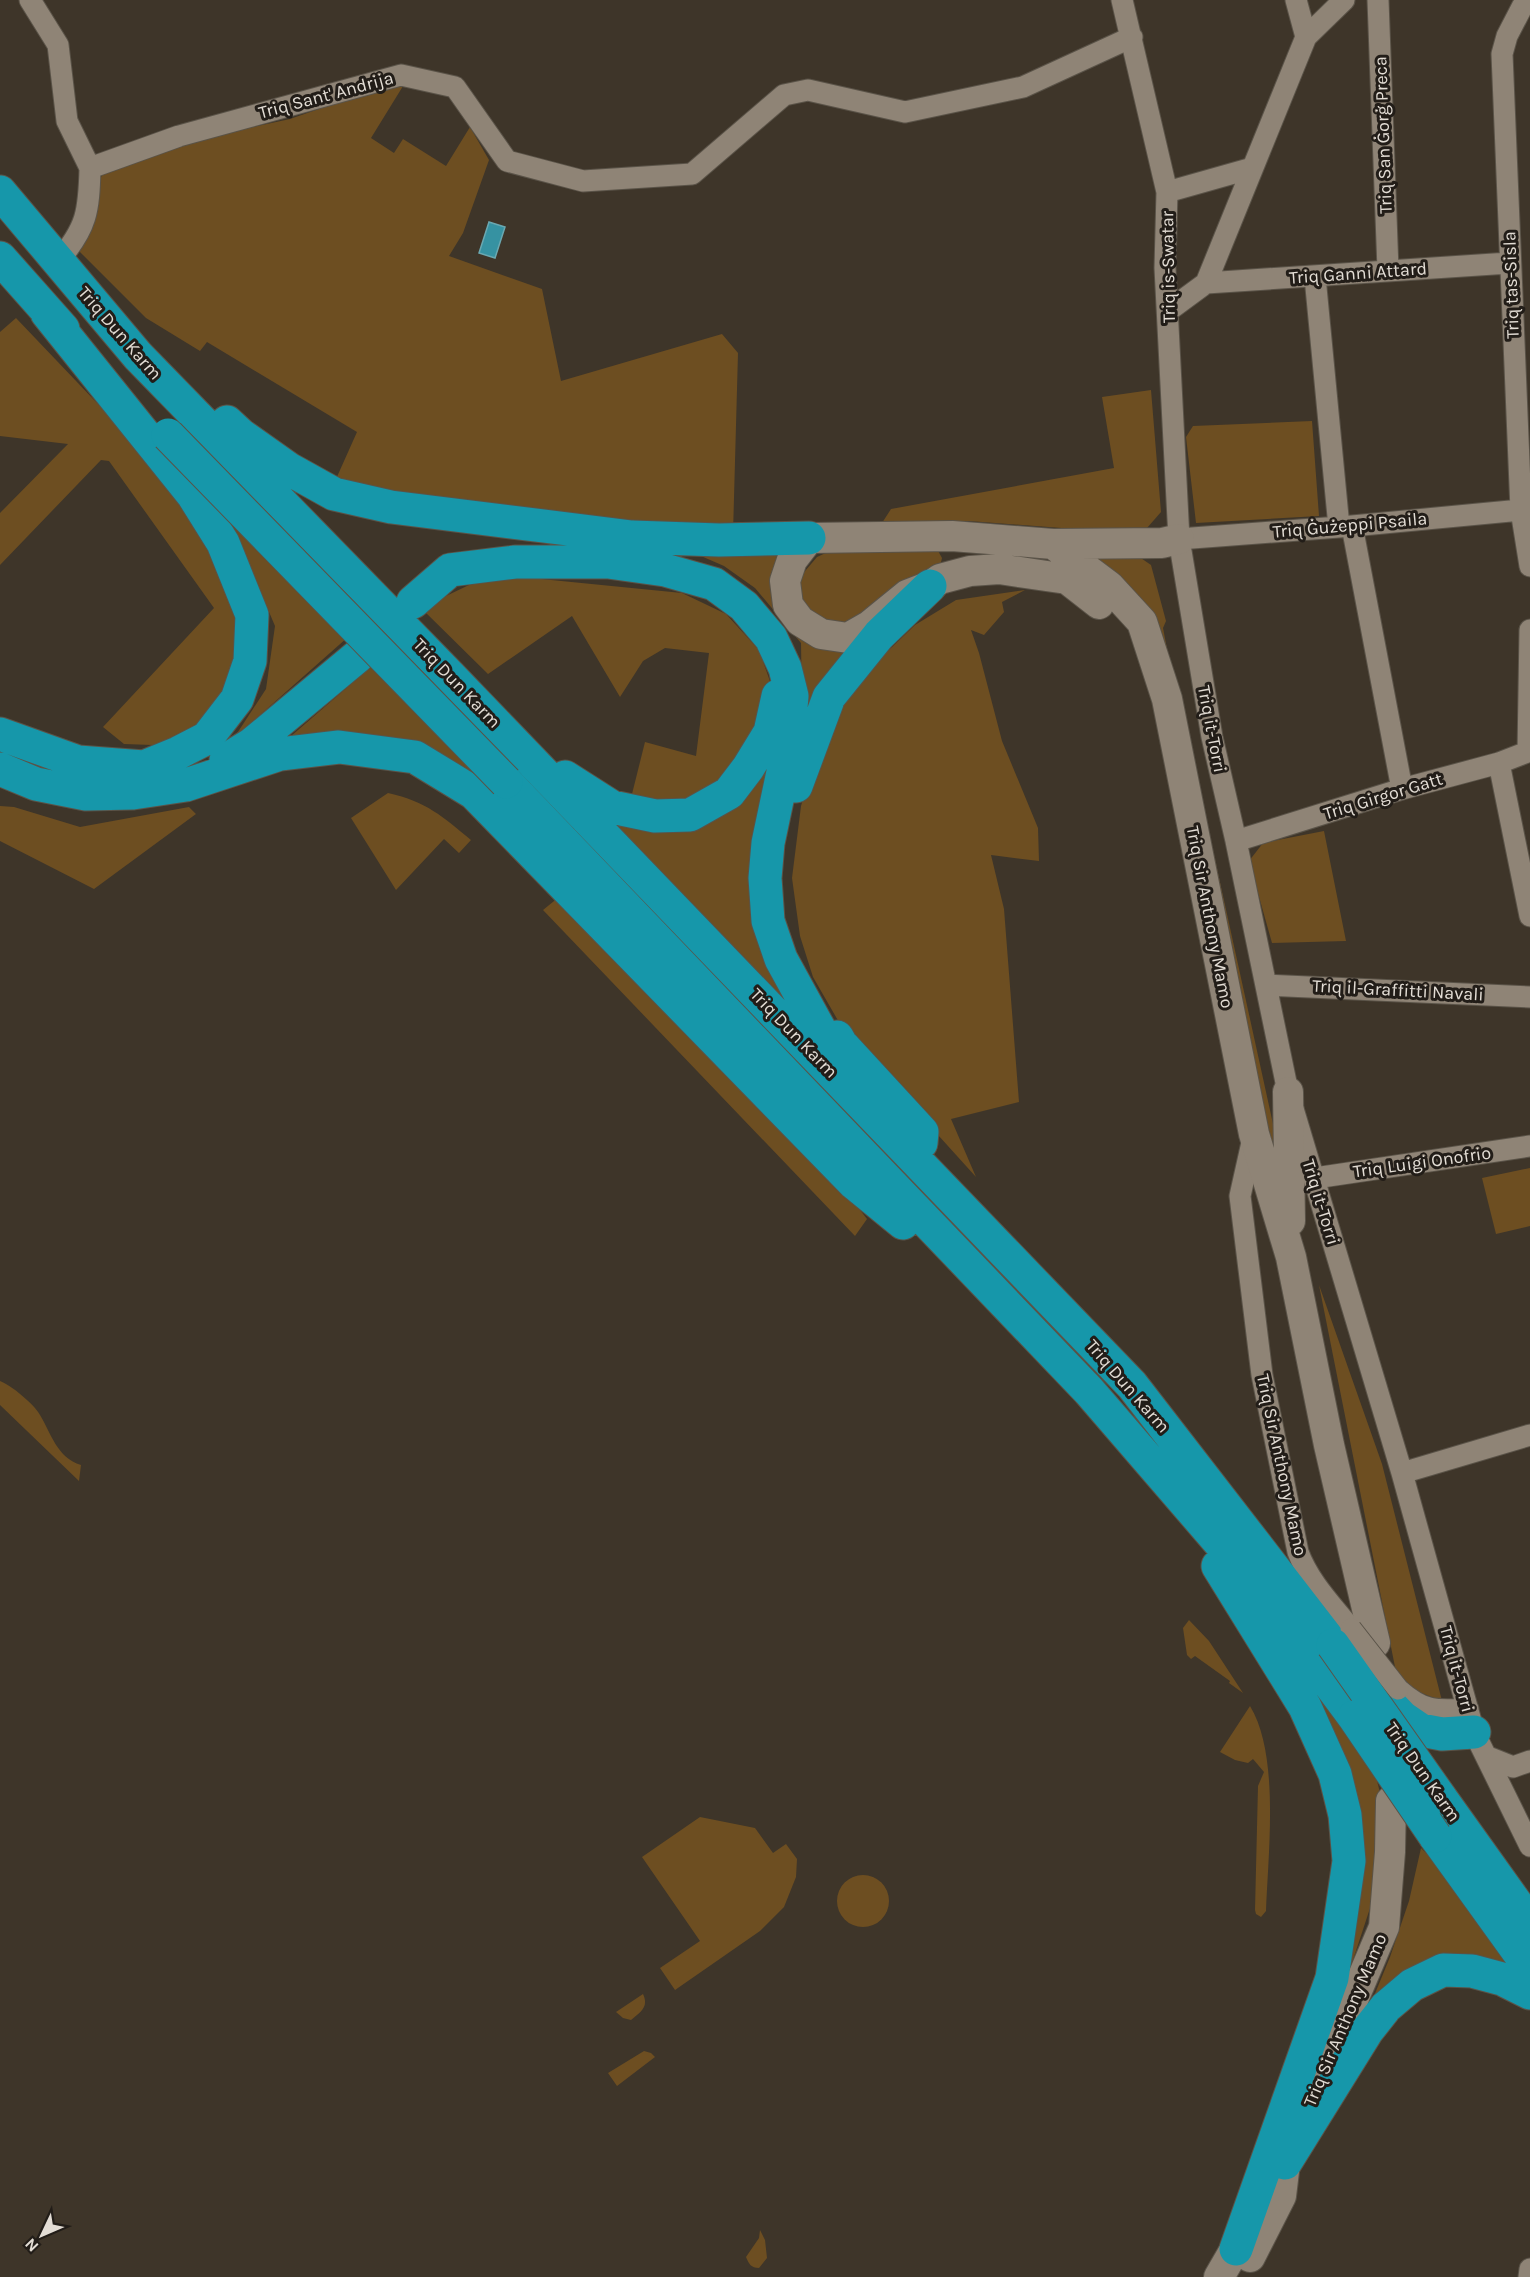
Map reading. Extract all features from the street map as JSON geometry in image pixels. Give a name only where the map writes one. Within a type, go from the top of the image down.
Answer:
[{"type":"highway","name":"Triq Dun Karm","points":[[0,192],[138,356],[450,676],[1132,1385],[1353,1639],[1440,1797],[1530,1923]]},
{"type":"highway","name":"Triq Dun Karm","points":[[0,258],[47,313],[506,782],[1089,1391],[1252,1580],[1354,1718],[1530,1968]]},
{"type":"highway","points":[[58,261],[241,435],[289,469],[333,494],[391,507],[632,537],[719,540],[809,538]]},
{"type":"highway","points":[[47,313],[193,495],[223,543],[252,615],[250,662],[237,699],[207,738],[144,767]]},
{"type":"highway","points":[[413,602],[450,570],[515,562],[608,562],[665,570],[714,584],[744,606],[771,638],[785,668],[792,696],[787,753],[768,843],[765,878],[768,921],[782,959],[821,1032],[921,1143],[1117,1352],[1132,1385]]},
{"type":"highway","points":[[921,1143],[922,1132],[841,1044],[805,981],[785,923],[780,862],[792,795],[829,697],[879,635],[930,586]]},
{"type":"highway","points":[[186,785],[252,744],[358,656]]},
{"type":"highway","points":[[450,676],[488,702],[565,777],[612,807],[655,816],[690,815],[729,793],[748,768],[770,732],[785,668]]},
{"type":"highway","points":[[0,734],[78,762],[144,767],[181,763],[208,753],[252,744]]},
{"type":"highway","points":[[0,769],[36,784],[86,794],[133,793],[186,785],[280,754],[339,747],[415,757],[474,793],[854,1183],[1018,1317]]},
{"type":"highway","points":[[1158,1470],[1305,1707],[1335,1774],[1345,1815],[1349,1861],[1332,1978],[1238,2263]]},
{"type":"highway","points":[[1353,1639],[1402,1717],[1421,1730],[1442,1734],[1476,1733]]},
{"type":"highway","points":[[1285,2163],[1367,2031],[1386,2007],[1412,1985],[1443,1970],[1472,1971],[1502,1979],[1530,1993]]},
{"type":"main road","points":[[1167,699],[1118,621],[1091,596],[1067,579],[999,569],[970,570],[940,579],[930,586],[907,595],[869,626],[848,638],[821,634],[800,621],[788,605],[785,581],[792,560],[809,538],[952,536],[1053,544],[1162,543],[1179,539]]},
{"type":"main road","points":[[1053,544],[1109,586],[1142,622],[1167,699]]},
{"type":"main road","name":"Triq Sir Anthony Mamo","points":[[1167,699],[1254,1134],[1291,1257],[1329,1445],[1353,1639]]},
{"type":"main road","points":[[1288,1092],[1291,1257]]},
{"type":"main road","name":"Triq Sir Anthony Mamo","points":[[1219,2277],[1238,2263],[1285,2163],[1384,1927],[1390,1852],[1391,1801]]},
{"type":"street","points":[[30,0],[58,45],[67,121],[90,168],[90,200],[82,228],[58,261]]},
{"type":"street","name":"Triq is-Swatar","points":[[1122,0],[1167,192],[1165,268],[1179,539]]},
{"type":"street","points":[[1296,0],[1306,37]]},
{"type":"street","points":[[1168,311],[1206,283],[1306,37],[1344,0]]},
{"type":"street","name":"Triq San Ġorġ Preca","points":[[1378,0],[1388,270]]},
{"type":"street","name":"Triq tas-Sisla","points":[[1522,7],[1507,36],[1502,54],[1521,510],[1530,566]]},
{"type":"street","name":"Triq Sant' Andrija","points":[[90,168],[179,136],[401,75],[455,87],[507,161],[583,181],[692,174],[784,96],[808,90],[905,112],[1023,87],[1131,37]]},
{"type":"street","points":[[1167,192],[1252,168]]},
{"type":"street","name":"Triq Ganni Attard","points":[[1206,283],[1509,263]]},
{"type":"street","points":[[1314,277],[1345,526],[1402,789]]},
{"type":"street","name":"Triq Ġużeppi Psaila","points":[[1179,539],[1521,510]]},
{"type":"street","name":"Triq it-Torri","points":[[1179,539],[1212,737],[1288,1092],[1402,1473],[1476,1733],[1530,1846]]},
{"type":"street","points":[[1529,752],[1530,630]]},
{"type":"street","name":"Triq Girgor Gatt","points":[[1236,841],[1529,752]]},
{"type":"street","points":[[1498,763],[1530,916]]},
{"type":"street","name":"Triq il-Graffitti Navali","points":[[1266,985],[1530,997]]},
{"type":"street","name":"Triq Sir Anthony Mamo","points":[[1254,1134],[1240,1196],[1264,1386],[1298,1552],[1304,1568],[1353,1639],[1398,1689],[1413,1703],[1435,1711],[1476,1733]]},
{"type":"street","name":"Triq Luigi Onofrio","points":[[1315,1178],[1530,1146]]},
{"type":"street","points":[[1402,1473],[1530,1435]]},
{"type":"street","points":[[1476,1733],[1513,1767],[1530,1761]]},
{"type":"street","points":[[1528,2277],[1530,2269]]},
{"type":"shaded area","points":[[408,78],[371,138],[394,153],[403,139],[446,166],[470,127],[489,160],[463,233],[449,256],[542,289],[561,381],[722,334],[738,353],[733,534],[453,509],[336,479],[357,432],[207,342],[200,351],[146,318],[75,247],[103,172],[163,146],[290,119]]},
{"type":"shaded area","points":[[16,318],[154,466],[244,611],[231,702],[181,746],[124,744],[103,727],[214,608],[109,461],[101,460],[0,565],[0,513],[68,444],[0,436],[0,332]]},
{"type":"shaded area","points":[[1151,390],[1161,512],[1147,528],[1126,533],[969,521],[882,523],[891,509],[1114,468],[1102,397]]},
{"type":"shaded area","points":[[1312,421],[1319,516],[1196,523],[1186,437],[1193,426]]},
{"type":"shaded area","points":[[192,473],[348,637],[234,738],[266,689],[275,626],[241,546]]},
{"type":"shaded area","points":[[789,547],[778,593],[863,640],[815,712],[802,706],[801,643],[755,588],[724,566],[701,556]]},
{"type":"shaded area","points":[[937,549],[942,558],[939,571],[841,627],[818,622],[801,605],[800,577],[817,557],[832,550]]},
{"type":"shaded area","points":[[1135,554],[1151,565],[1166,621],[1163,628],[1183,731],[1166,665],[1079,555]]},
{"type":"shaded area","points":[[511,576],[682,593],[726,614],[759,650],[772,687],[740,774],[678,807],[631,798],[645,742],[696,756],[709,653],[665,648],[643,661],[620,697],[572,616],[488,674],[421,608],[469,585]]},
{"type":"shaded area","points":[[1025,590],[1002,602],[1004,612],[984,635],[971,630],[1002,741],[1038,828],[1039,861],[991,855],[1004,909],[1019,1102],[951,1119],[976,1177],[844,1031],[813,977],[800,936],[792,878],[801,806],[811,773],[829,724],[864,674],[915,625],[956,600]]},
{"type":"shaded area","points":[[373,665],[499,793],[283,743]]},
{"type":"shaded area","points":[[769,759],[760,816],[803,1023],[600,811],[639,828]]},
{"type":"shaded area","points":[[388,793],[424,805],[471,840],[459,853],[444,839],[396,890],[351,818]]},
{"type":"shaded area","points":[[0,806],[14,807],[80,827],[189,807],[196,814],[94,889],[0,841]]},
{"type":"shaded area","points":[[1324,831],[1346,941],[1272,943],[1249,861],[1263,843]]},
{"type":"shaded area","points":[[1209,832],[1275,1133],[1273,1163],[1205,834]]},
{"type":"shaded area","points":[[559,897],[850,1197],[867,1219],[855,1236],[543,910]]},
{"type":"shaded area","points":[[1530,1168],[1530,1226],[1496,1234],[1482,1178]]},
{"type":"shaded area","points":[[1319,1285],[1382,1464],[1442,1701],[1406,1687],[1395,1667]]},
{"type":"shaded area","points":[[0,1381],[33,1406],[60,1451],[73,1462],[81,1465],[79,1481],[0,1405]]},
{"type":"shaded area","points":[[1189,1620],[1209,1641],[1243,1693],[1195,1656],[1191,1659],[1187,1655],[1183,1628]]},
{"type":"shaded area","points":[[1319,1695],[1376,1777],[1388,1824],[1376,1890],[1349,1972],[1359,1866],[1312,1701]]},
{"type":"shaded area","points":[[1250,1706],[1259,1727],[1269,1777],[1270,1834],[1266,1911],[1261,1917],[1256,1914],[1255,1910],[1258,1786],[1264,1772],[1253,1759],[1248,1763],[1235,1760],[1220,1752]]},
{"type":"shaded area","points":[[700,1817],[755,1828],[773,1853],[786,1844],[797,1859],[796,1877],[784,1907],[760,1931],[675,1990],[660,1968],[700,1941],[642,1857]]},
{"type":"shaded area","points":[[1421,1848],[1523,1980],[1475,1962],[1358,2035],[1390,1957],[1409,1901]]},
{"type":"shaded area","points":[[863,1875],[873,1877],[881,1883],[887,1891],[889,1901],[887,1911],[881,1919],[873,1925],[863,1927],[853,1925],[845,1919],[839,1911],[837,1901],[839,1891],[845,1883],[853,1877]]},
{"type":"shaded area","points":[[643,1994],[644,2006],[641,2012],[631,2020],[623,2018],[616,2012]]},
{"type":"shaded area","points":[[644,2051],[655,2057],[617,2086],[608,2073]]},
{"type":"shaded area","points":[[760,2230],[765,2240],[767,2258],[759,2268],[751,2265],[746,2257],[759,2238]]},
{"type":"water","points":[[489,222],[505,227],[495,258],[479,253]]}]
